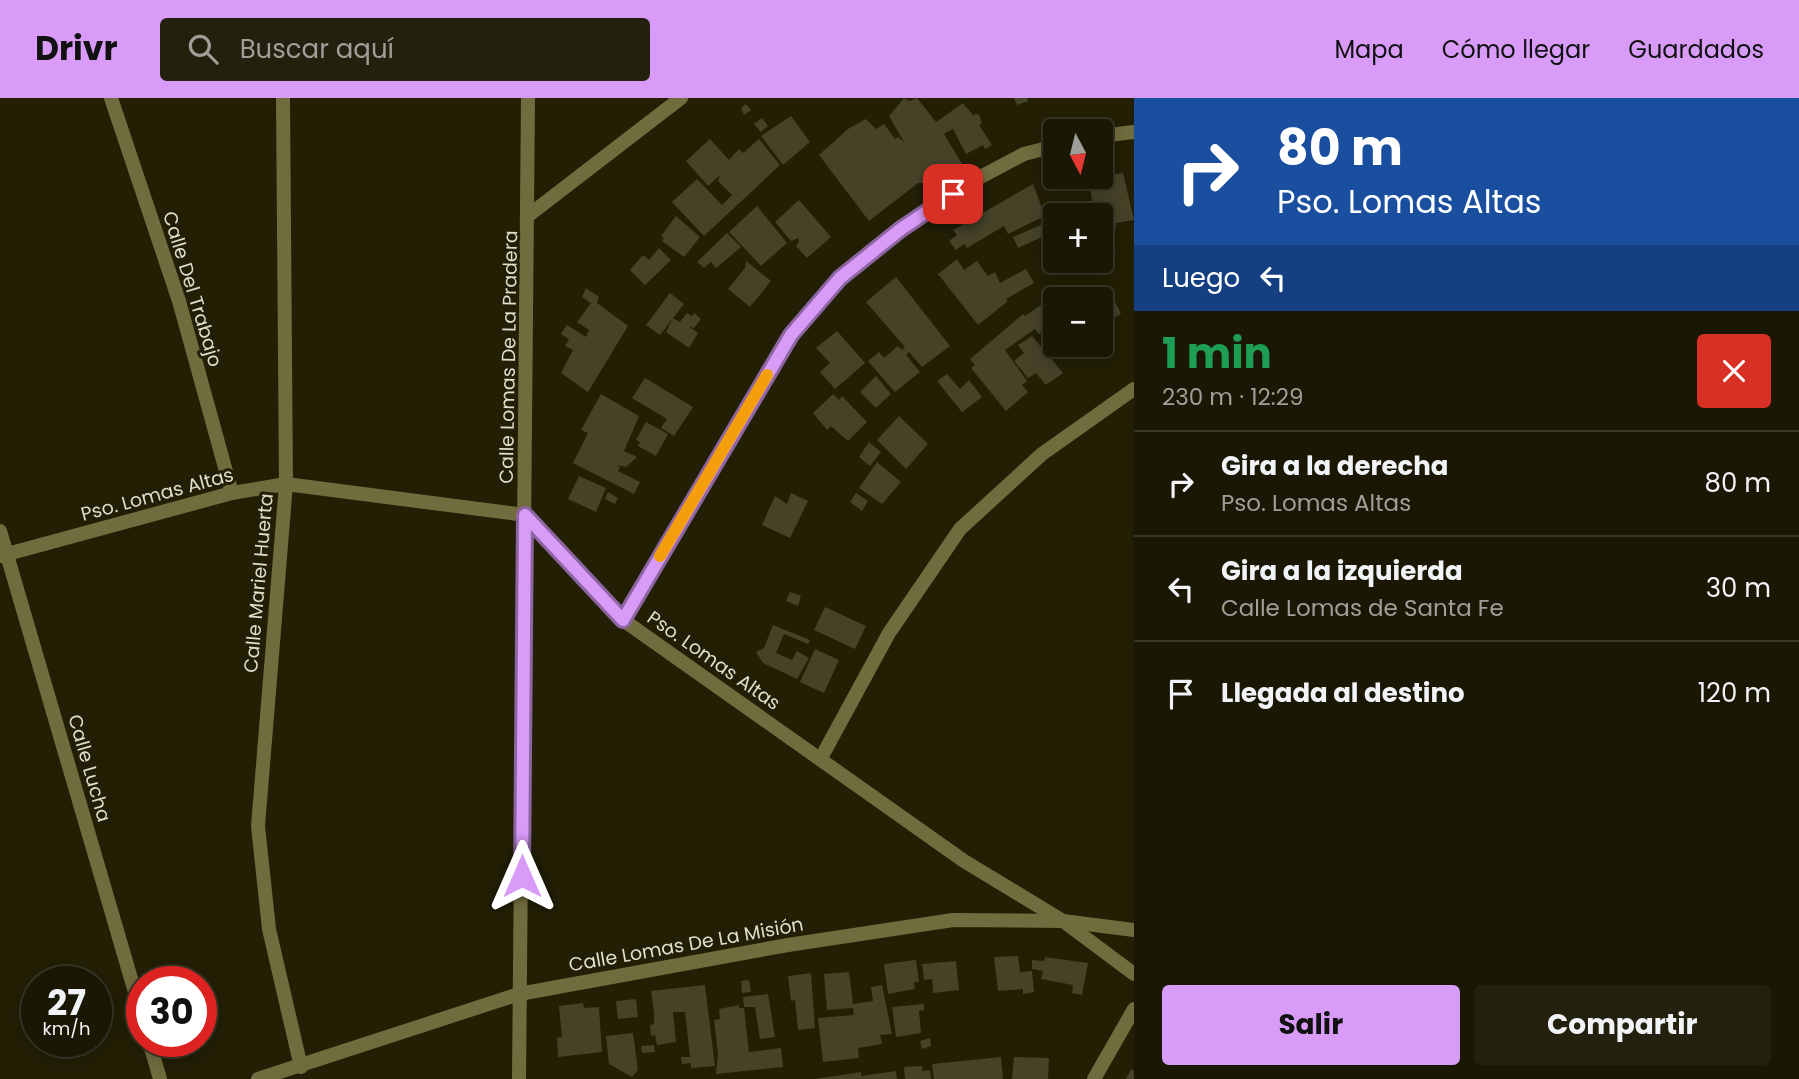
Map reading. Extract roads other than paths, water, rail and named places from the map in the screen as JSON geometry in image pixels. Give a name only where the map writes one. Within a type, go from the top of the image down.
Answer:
[{"type":"street","name":"Calle Del Trabajo","points":[[111,98],[179,301],[232,492]]},
{"type":"street","name":"Calle Mariel Huerta","points":[[283,98],[286,484],[258,826],[269,929],[301,1067]]},
{"type":"street","name":"Calle Lomas De La Pradera","points":[[519,1079],[528,98]]},
{"type":"street","points":[[529,215],[681,98]]},
{"type":"street","points":[[1113,135],[1134,132]]},
{"type":"street","points":[[623,620],[791,335],[840,278],[901,229],[971,182],[1024,154],[1043,149]]},
{"type":"street","points":[[821,758],[889,633],[960,529],[1042,454],[1134,389]]},
{"type":"street","name":"Pso. Lomas Altas","points":[[4,555],[232,492],[286,484],[525,515],[623,620],[964,861],[1063,921],[1134,975]]},
{"type":"street","name":"Calle Lucha","points":[[0,531],[4,555],[127,966]]},
{"type":"street","name":"Calle Lomas De La Misión","points":[[258,1079],[519,994],[788,945],[953,920],[1063,921],[1134,930]]},
{"type":"street","points":[[1094,1079],[1134,1009]]},
{"type":"street","points":[[154,1057],[160,1079]]}]
